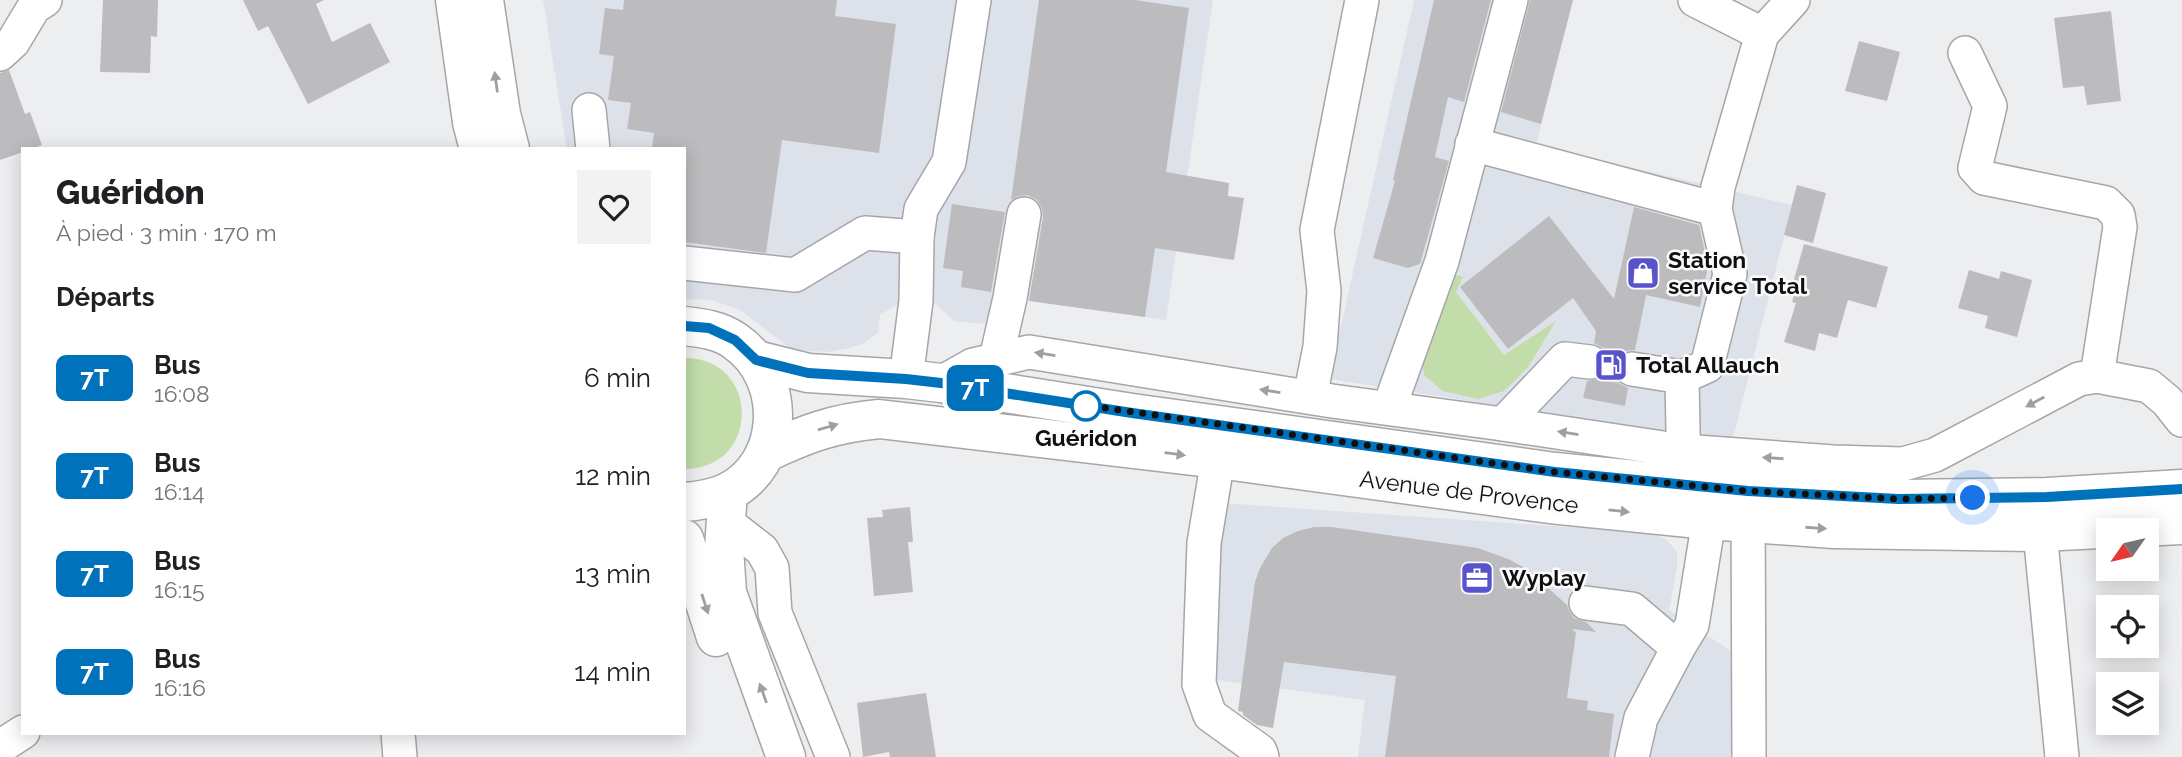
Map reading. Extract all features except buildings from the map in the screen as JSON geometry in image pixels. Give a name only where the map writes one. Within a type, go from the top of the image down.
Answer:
[{"type":"main road","points":[[455,0],[472,122],[478,147]]},
{"type":"main road","points":[[484,0],[501,114],[509,147]]},
{"type":"main road","points":[[686,326],[709,328],[735,340],[756,360],[768,382],[774,405],[773,430],[765,453],[727,507],[724,548],[727,593],[786,757]]},
{"type":"main road","name":"Avenue de Provence","points":[[756,360],[808,373],[924,381],[1221,442],[1550,504],[1709,520],[1748,507],[1898,499],[2047,497],[2182,489]]},
{"type":"main road","name":"Avenue de Provence","points":[[765,453],[807,433],[850,421],[880,419],[1221,442],[1555,472],[1684,467],[1748,507],[1834,530],[2040,532],[2182,525]]},
{"type":"main road","points":[[686,502],[707,500],[727,507]]},
{"type":"main road","points":[[686,545],[759,757]]},
{"type":"street","points":[[0,54],[13,42],[34,7],[45,0]]},
{"type":"street","points":[[924,381],[916,301],[920,209],[949,162],[974,0]]},
{"type":"street","points":[[1310,397],[1320,347],[1324,291],[1317,230],[1362,0]]},
{"type":"street","points":[[1390,408],[1442,261],[1511,0]]},
{"type":"street","points":[[1696,0],[1762,34]]},
{"type":"street","points":[[1632,369],[1682,377],[1707,366],[1730,274],[1715,209],[1718,187],[1762,34],[1793,0]]},
{"type":"street","points":[[1965,54],[1990,106],[1975,168],[1984,178],[2106,203],[2118,215],[2120,227],[2097,376]]},
{"type":"street","points":[[589,110],[593,147]]},
{"type":"street","points":[[1472,144],[1715,209]]},
{"type":"street","points":[[996,359],[1010,298],[1024,214]]},
{"type":"street","points":[[686,263],[795,275],[865,233],[917,237]]},
{"type":"street","name":"Avenue de Provence","points":[[924,381],[973,365],[1029,352],[1310,397],[1503,424],[1684,467]]},
{"type":"street","points":[[1503,424],[1565,359],[1590,362]]},
{"type":"street","points":[[1684,467],[1833,462],[1902,464],[1935,455],[2079,379],[2097,376],[2149,386],[2168,401],[2182,420]]},
{"type":"street","points":[[1632,757],[1641,718],[1692,625],[1709,520],[1684,467],[1682,377]]},
{"type":"street","points":[[1221,442],[1204,543],[1199,684],[1210,715],[1260,751],[1262,757]]},
{"type":"street","points":[[727,507],[762,550],[772,568],[775,613],[832,757]]},
{"type":"street","points":[[1748,507],[1749,757]]},
{"type":"street","points":[[2040,532],[2062,757]]},
{"type":"street","points":[[1586,603],[1632,610],[1678,648]]},
{"type":"street","points":[[0,747],[21,733]]},
{"type":"street","points":[[398,735],[400,757]]},
{"type":"shaded area","points":[[543,0],[1213,0],[1166,320],[999,296],[984,324],[954,321],[936,304],[904,300],[880,315],[878,333],[864,343],[827,352],[797,350],[787,346],[740,310],[711,300],[686,299],[686,147],[567,147]]},
{"type":"shaded area","points":[[1414,0],[1573,0],[1536,145],[1792,205],[1732,442],[1329,379]]},
{"type":"shaded area","points":[[1222,503],[1651,533],[1667,540],[1677,552],[1669,610],[1743,659],[1746,757],[1358,757],[1365,700],[1209,679]]},
{"type":"green space","points":[[1453,274],[1463,277],[1456,292],[1504,355],[1556,321],[1528,367],[1504,391],[1478,399],[1443,391],[1424,375],[1422,360]]},
{"type":"green space","points":[[686,358],[709,362],[727,375],[738,393],[742,413],[738,434],[728,452],[710,464],[686,469]]},
{"type":"tunnel","points":[[1590,362],[1632,369]]},
{"type":"bus line","name":"7T","points":[[686,326],[709,328],[735,340],[756,360],[808,373],[941,383],[1132,413],[1555,472],[1748,491],[1898,499],[2047,497],[2182,489]]},
{"type":"place","name":"Station service Total","points":[[1643,273]]},
{"type":"place","name":"Total Allauch","points":[[1611,365]]},
{"type":"place","name":"Guéridon","points":[[1086,406]]},
{"type":"place","name":"Wyplay","points":[[1477,578]]},
{"type":"route","points":[[1086,406],[1077,404],[1555,472],[1748,491],[1898,499],[1973,498]]}]
